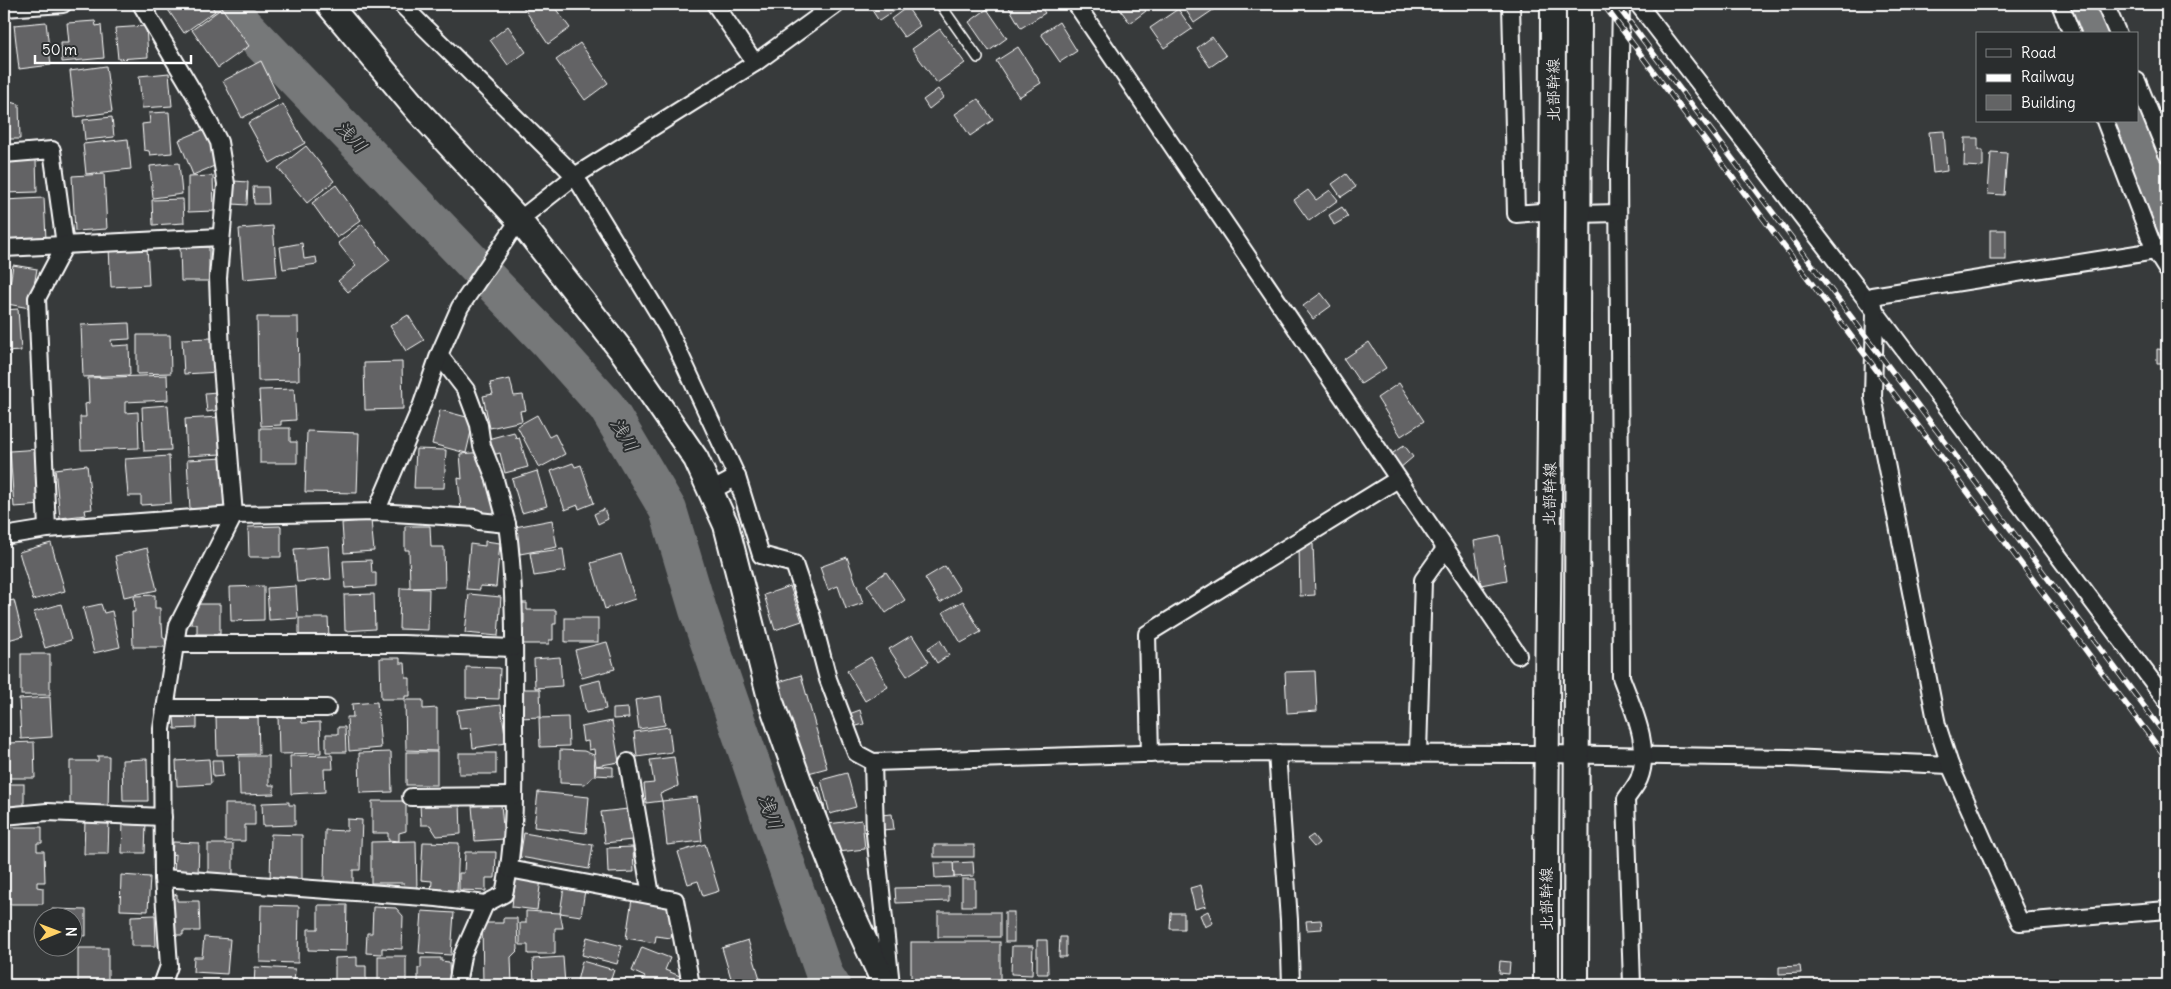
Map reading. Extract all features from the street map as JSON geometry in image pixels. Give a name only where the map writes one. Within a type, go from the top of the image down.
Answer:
[{"type":"street","points":[[4,8],[63,4]]},
{"type":"street","points":[[141,4],[195,96],[219,142],[226,184],[218,278],[221,354],[234,515],[178,625],[165,708],[162,729],[163,878],[170,966],[162,985]]},
{"type":"street","points":[[328,4],[418,111],[519,220],[624,354],[696,459],[726,525],[771,702],[780,728],[842,891],[885,985]]},
{"type":"street","points":[[402,4],[575,176],[668,329],[738,477],[761,555],[794,564],[811,614],[828,679],[856,753],[873,762],[1150,754],[1418,753],[1643,754],[1950,765]]},
{"type":"street","points":[[715,4],[755,63]]},
{"type":"street","points":[[376,512],[421,407],[439,354],[460,307],[519,220],[575,176],[755,63],[833,4]]},
{"type":"street","points":[[1076,4],[1518,655]]},
{"type":"street","points":[[1511,4],[1516,214],[1553,211]]},
{"type":"street","name":"北部幹線","points":[[1546,985],[1546,754],[1553,211],[1553,4]]},
{"type":"street","name":"北部幹線","points":[[1576,985],[1579,4]]},
{"type":"street","points":[[1622,4],[1618,213],[1621,678],[1641,729],[1643,754],[1639,779],[1626,799],[1632,985]]},
{"type":"street","points":[[1638,4],[1875,311],[2167,701]]},
{"type":"street","points":[[2060,4],[2071,32]]},
{"type":"street","points":[[2106,4],[2117,32]]},
{"type":"street","points":[[2138,83],[2167,154]]},
{"type":"street","points":[[2106,122],[2161,249],[2167,270]]},
{"type":"street","points":[[4,154],[52,150],[65,245],[37,298],[47,529]]},
{"type":"street","points":[[1578,214],[1618,213]]},
{"type":"street","points":[[4,248],[220,237]]},
{"type":"street","points":[[2161,249],[1872,296],[1875,311],[1873,397],[1937,725],[1950,765],[2020,922],[2167,910]]},
{"type":"street","points":[[163,878],[437,898],[485,904],[504,894],[509,870],[514,796],[514,576],[507,524],[494,476],[482,446],[479,425],[466,390],[439,354]]},
{"type":"street","points":[[711,491],[738,477]]},
{"type":"street","points":[[1150,754],[1147,634],[1398,479]]},
{"type":"street","points":[[4,536],[47,529],[234,515],[376,512],[476,518],[478,521],[507,524]]},
{"type":"street","points":[[1418,753],[1423,580],[1445,549]]},
{"type":"street","points":[[175,644],[403,644],[514,648]]},
{"type":"street","points":[[165,708],[327,708]]},
{"type":"street","points":[[1277,753],[1289,920],[1291,985]]},
{"type":"street","points":[[628,762],[652,895]]},
{"type":"street","points":[[873,762],[875,834],[892,985]]},
{"type":"street","points":[[411,797],[514,796]]},
{"type":"street","points":[[4,816],[46,812],[163,816]]},
{"type":"street","points":[[509,870],[675,900],[690,985]]},
{"type":"street","points":[[457,985],[462,956],[485,904]]},
{"type":"lane","points":[[940,4],[978,58]]},
{"type":"building","points":[[164,4],[210,4],[215,11],[184,33]]},
{"type":"building","points":[[521,4],[552,4],[570,28],[548,44]]},
{"type":"building","points":[[868,4],[897,4],[900,7],[879,21]]},
{"type":"building","points":[[1007,4],[1039,4],[1045,13],[1021,28]]},
{"type":"building","points":[[1116,4],[1141,4],[1146,11],[1130,23]]},
{"type":"building","points":[[1182,4],[1217,4],[1219,6],[1194,23]]},
{"type":"building","points":[[907,7],[920,26],[904,37],[891,19]]},
{"type":"building","points":[[222,8],[249,46],[218,68],[192,30]]},
{"type":"building","points":[[987,9],[1007,38],[989,51],[969,22]]},
{"type":"building","points":[[1178,9],[1192,29],[1164,48],[1150,28]]},
{"type":"building","points":[[95,21],[96,26],[101,25],[104,58],[62,62],[61,43],[69,43],[67,23]]},
{"type":"building","points":[[46,22],[51,65],[19,69],[14,25]]},
{"type":"building","points":[[1059,22],[1077,51],[1060,62],[1041,34]]},
{"type":"building","points":[[146,26],[148,57],[118,59],[115,28]]},
{"type":"building","points":[[508,26],[526,52],[508,65],[490,40]]},
{"type":"building","points":[[940,29],[965,63],[937,83],[912,49]]},
{"type":"building","points":[[1212,37],[1226,56],[1210,67],[1197,48]]},
{"type":"building","points":[[580,43],[608,83],[585,100],[556,60]]},
{"type":"building","points":[[1018,47],[1041,83],[1019,97],[996,61]]},
{"type":"building","points":[[261,61],[279,98],[242,118],[223,81]]},
{"type":"building","points":[[106,66],[112,112],[75,117],[70,71]]},
{"type":"building","points":[[169,73],[172,106],[142,108],[139,76]]},
{"type":"building","points":[[4,86],[9,86],[9,102],[19,104],[20,139],[4,139]]},
{"type":"building","points":[[938,89],[944,97],[929,109],[923,100]]},
{"type":"building","points":[[978,99],[993,120],[970,136],[955,114]]},
{"type":"building","points":[[283,104],[305,143],[270,163],[248,123]]},
{"type":"building","points":[[169,112],[172,153],[150,155],[149,151],[144,150],[142,124],[150,123],[149,113]]},
{"type":"building","points":[[112,117],[114,137],[85,140],[83,120]]},
{"type":"building","points":[[205,129],[219,164],[193,175],[179,140]]},
{"type":"building","points":[[1944,131],[1947,171],[1933,173],[1929,132]]},
{"type":"building","points":[[1965,138],[1978,138],[1978,150],[1983,150],[1983,167],[1964,166]]},
{"type":"building","points":[[128,139],[131,169],[86,174],[83,144]]},
{"type":"building","points":[[306,146],[334,181],[307,203],[278,168]]},
{"type":"building","points":[[1991,152],[2007,153],[2004,195],[1988,194]]},
{"type":"building","points":[[36,160],[37,192],[4,193],[4,161]]},
{"type":"building","points":[[179,163],[182,194],[153,198],[150,166]]},
{"type":"building","points":[[104,174],[107,229],[75,231],[72,176]]},
{"type":"building","points":[[1346,174],[1356,187],[1341,197],[1332,184]]},
{"type":"building","points":[[213,176],[214,211],[188,212],[188,177]]},
{"type":"building","points":[[234,181],[248,182],[247,205],[233,204]]},
{"type":"building","points":[[336,185],[361,220],[337,238],[312,203]]},
{"type":"building","points":[[253,187],[268,187],[269,204],[254,204]]},
{"type":"building","points":[[1308,190],[1316,200],[1330,190],[1338,200],[1309,221],[1294,200]]},
{"type":"building","points":[[44,198],[46,239],[6,241],[4,200]]},
{"type":"building","points":[[183,199],[184,223],[153,225],[152,200]]},
{"type":"building","points":[[1342,207],[1348,217],[1334,225],[1329,215]]},
{"type":"building","points":[[362,224],[390,260],[348,292],[338,281],[356,266],[338,243]]},
{"type":"building","points":[[273,226],[277,276],[243,279],[239,229]]},
{"type":"building","points":[[1990,230],[2006,230],[2006,260],[1990,260]]},
{"type":"building","points":[[302,243],[304,259],[316,257],[317,264],[283,269],[280,247]]},
{"type":"building","points":[[147,246],[149,285],[111,287],[109,248]]},
{"type":"building","points":[[209,247],[209,281],[181,281],[180,248]]},
{"type":"building","points":[[13,265],[37,269],[30,308],[7,304]]},
{"type":"building","points":[[1321,293],[1331,306],[1313,319],[1303,306]]},
{"type":"building","points":[[18,309],[21,351],[4,352],[4,310]]},
{"type":"building","points":[[408,315],[424,340],[406,351],[390,326]]},
{"type":"building","points":[[257,317],[298,317],[299,380],[258,381]]},
{"type":"building","points":[[129,323],[130,339],[111,340],[112,346],[129,345],[130,375],[83,377],[81,325]]},
{"type":"building","points":[[137,335],[170,335],[171,373],[137,374]]},
{"type":"building","points":[[212,338],[212,357],[218,357],[219,372],[184,374],[182,339]]},
{"type":"building","points":[[1369,342],[1386,368],[1361,384],[1344,359]]},
{"type":"building","points":[[2157,349],[2167,350],[2167,363],[2157,363]]},
{"type":"building","points":[[402,362],[403,409],[365,410],[364,363]]},
{"type":"building","points":[[167,375],[168,400],[125,402],[125,413],[138,412],[139,448],[81,450],[80,417],[86,417],[85,404],[89,403],[88,378]]},
{"type":"building","points":[[510,379],[514,396],[523,395],[526,410],[520,411],[522,421],[490,428],[483,396],[493,394],[490,383]]},
{"type":"building","points":[[1399,383],[1424,421],[1401,436],[1377,398]]},
{"type":"building","points":[[294,389],[296,420],[281,421],[281,425],[261,426],[259,390]]},
{"type":"building","points":[[217,392],[219,410],[207,412],[205,393]]},
{"type":"building","points":[[168,405],[171,450],[144,451],[142,407]]},
{"type":"building","points":[[440,410],[474,419],[466,453],[432,444]]},
{"type":"building","points":[[537,415],[549,437],[555,434],[565,454],[539,468],[517,426]]},
{"type":"building","points":[[219,417],[221,454],[187,456],[185,419]]},
{"type":"building","points":[[260,428],[290,428],[290,442],[297,442],[297,463],[260,463]]},
{"type":"building","points":[[307,431],[359,433],[357,493],[305,492]]},
{"type":"building","points":[[514,432],[516,438],[519,437],[528,467],[505,473],[500,453],[489,456],[484,440]]},
{"type":"building","points":[[1404,445],[1413,457],[1399,469],[1389,456]]},
{"type":"building","points":[[40,449],[44,505],[14,507],[10,451]]},
{"type":"building","points":[[416,449],[446,450],[444,488],[414,488]]},
{"type":"building","points":[[484,452],[498,513],[474,515],[474,509],[461,510],[458,478],[462,479],[460,454]]},
{"type":"building","points":[[169,456],[171,503],[141,505],[141,496],[128,496],[125,459]]},
{"type":"building","points":[[224,458],[226,507],[190,509],[187,460]]},
{"type":"building","points":[[573,463],[575,467],[581,465],[594,503],[579,509],[578,505],[565,510],[551,471]]},
{"type":"building","points":[[87,465],[92,509],[85,510],[86,515],[60,518],[55,469]]},
{"type":"building","points":[[537,471],[547,506],[522,513],[512,479]]},
{"type":"building","points":[[604,509],[608,519],[598,524],[594,514]]},
{"type":"building","points":[[371,520],[374,551],[344,553],[342,523]]},
{"type":"building","points":[[552,520],[557,547],[520,554],[515,527]]},
{"type":"building","points":[[281,526],[281,557],[249,557],[248,527]]},
{"type":"building","points":[[405,526],[430,526],[431,547],[444,547],[445,587],[410,588],[409,550],[405,550]]},
{"type":"building","points":[[1500,536],[1507,580],[1481,585],[1474,541]]},
{"type":"building","points":[[485,541],[500,543],[496,587],[480,586],[480,590],[466,589],[470,544],[485,546]]},
{"type":"building","points":[[51,543],[65,591],[33,600],[19,552]]},
{"type":"building","points":[[1313,544],[1315,595],[1300,596],[1299,545]]},
{"type":"building","points":[[329,546],[331,579],[297,582],[294,549]]},
{"type":"building","points":[[147,548],[157,590],[124,597],[115,556]]},
{"type":"building","points":[[563,549],[566,571],[534,576],[530,553]]},
{"type":"building","points":[[621,554],[635,599],[605,609],[591,563]]},
{"type":"building","points":[[847,557],[863,603],[846,609],[838,586],[828,590],[820,567]]},
{"type":"building","points":[[371,560],[372,573],[376,573],[376,586],[345,588],[343,561]]},
{"type":"building","points":[[945,566],[960,590],[940,603],[925,578]]},
{"type":"building","points":[[886,572],[905,600],[886,613],[867,585]]},
{"type":"building","points":[[264,586],[264,620],[231,621],[230,587]]},
{"type":"building","points":[[296,586],[298,618],[269,620],[267,588]]},
{"type":"building","points":[[790,586],[802,621],[775,630],[764,595]]},
{"type":"building","points":[[400,588],[429,589],[428,630],[399,629]]},
{"type":"building","points":[[374,594],[375,629],[345,631],[344,595]]},
{"type":"building","points":[[469,594],[501,597],[498,636],[465,633]]},
{"type":"building","points":[[155,595],[155,608],[160,608],[160,624],[162,624],[166,647],[133,647],[132,612],[135,612],[134,596]]},
{"type":"building","points":[[14,600],[23,636],[4,641],[4,602]]},
{"type":"building","points":[[963,601],[981,632],[961,643],[943,612]]},
{"type":"building","points":[[517,603],[527,603],[527,610],[556,610],[556,624],[553,624],[553,640],[549,640],[549,644],[517,644],[518,629],[524,629],[524,614],[517,614]]},
{"type":"building","points":[[61,604],[71,640],[45,648],[34,612]]},
{"type":"building","points":[[101,604],[104,613],[112,611],[120,647],[94,653],[83,608]]},
{"type":"building","points":[[191,604],[220,604],[220,634],[197,634],[197,624],[191,624]]},
{"type":"building","points":[[299,618],[328,618],[329,637],[299,638]]},
{"type":"building","points":[[565,618],[598,618],[598,642],[565,642]]},
{"type":"building","points":[[912,635],[929,662],[907,676],[889,649]]},
{"type":"building","points":[[940,640],[949,655],[937,663],[928,648]]},
{"type":"building","points":[[607,642],[615,669],[582,678],[575,650]]},
{"type":"building","points":[[21,654],[50,654],[50,695],[21,695]]},
{"type":"building","points":[[560,657],[562,686],[535,688],[534,659]]},
{"type":"building","points":[[871,657],[888,687],[865,701],[847,671]]},
{"type":"building","points":[[380,658],[400,658],[400,663],[405,663],[406,678],[410,678],[410,696],[405,696],[405,699],[381,699]]},
{"type":"building","points":[[466,667],[500,668],[499,699],[466,698]]},
{"type":"building","points":[[1315,671],[1317,711],[1287,713],[1285,672]]},
{"type":"building","points":[[801,675],[827,768],[801,775],[775,683]]},
{"type":"building","points":[[600,680],[606,709],[586,713],[580,685]]},
{"type":"building","points":[[518,689],[540,689],[541,717],[519,718]]},
{"type":"building","points":[[661,696],[665,725],[639,729],[635,700]]},
{"type":"building","points":[[50,697],[52,737],[21,739],[19,699]]},
{"type":"building","points":[[405,700],[423,700],[423,709],[437,708],[437,751],[406,750]]},
{"type":"building","points":[[377,702],[381,748],[349,751],[347,717],[353,717],[352,704]]},
{"type":"building","points":[[501,705],[506,743],[473,748],[471,728],[460,729],[457,710]]},
{"type":"building","points":[[628,708],[629,718],[613,719],[613,709]]},
{"type":"building","points":[[860,710],[864,724],[853,727],[849,714]]},
{"type":"building","points":[[197,715],[197,728],[175,729],[174,716]]},
{"type":"building","points":[[258,715],[259,754],[217,755],[216,716]]},
{"type":"building","points":[[278,716],[301,716],[302,723],[320,722],[321,753],[279,754]]},
{"type":"building","points":[[568,717],[569,746],[540,747],[539,718]]},
{"type":"building","points":[[612,721],[619,762],[596,766],[594,749],[589,750],[588,741],[583,742],[581,727]]},
{"type":"building","points":[[338,727],[345,727],[346,752],[326,752],[326,734],[338,734]]},
{"type":"building","points":[[669,727],[672,752],[637,757],[634,732]]},
{"type":"building","points":[[34,742],[35,778],[8,778],[8,743]]},
{"type":"building","points":[[560,750],[584,751],[594,755],[595,775],[585,784],[560,783]]},
{"type":"building","points":[[391,752],[392,792],[360,793],[359,753]]},
{"type":"building","points":[[406,752],[437,752],[437,785],[406,785]]},
{"type":"building","points":[[459,753],[496,753],[496,774],[459,774]]},
{"type":"building","points":[[332,755],[333,769],[324,769],[325,792],[291,794],[290,756]]},
{"type":"building","points":[[98,756],[109,756],[108,810],[70,809],[70,761],[98,761]]},
{"type":"building","points":[[239,756],[269,756],[269,785],[274,785],[274,794],[240,795]]},
{"type":"building","points":[[674,757],[678,786],[660,794],[662,801],[646,803],[644,784],[654,783],[650,760]]},
{"type":"building","points":[[147,759],[148,801],[123,801],[122,760]]},
{"type":"building","points":[[209,759],[211,784],[177,786],[176,761]]},
{"type":"building","points":[[212,760],[222,760],[223,776],[213,777]]},
{"type":"building","points":[[596,766],[613,767],[613,776],[595,775]]},
{"type":"building","points":[[847,773],[856,807],[830,814],[821,780]]},
{"type":"building","points":[[4,784],[24,784],[24,808],[4,808]]},
{"type":"building","points":[[819,787],[827,816],[817,818],[810,791]]},
{"type":"building","points":[[538,792],[589,797],[586,833],[534,827]]},
{"type":"building","points":[[697,797],[702,841],[667,845],[662,801]]},
{"type":"building","points":[[372,801],[406,801],[406,831],[399,833],[399,841],[388,840],[388,833],[372,833]]},
{"type":"building","points":[[289,802],[289,805],[295,805],[295,825],[263,826],[262,803]]},
{"type":"building","points":[[460,802],[461,834],[437,836],[430,825],[421,825],[420,804]]},
{"type":"building","points":[[225,804],[255,804],[255,825],[245,825],[245,841],[225,841]]},
{"type":"building","points":[[501,804],[504,839],[475,841],[472,806]]},
{"type":"building","points":[[628,809],[632,840],[605,843],[601,812]]},
{"type":"building","points":[[892,814],[894,829],[882,830],[880,815]]},
{"type":"building","points":[[347,819],[362,820],[360,870],[353,870],[353,883],[324,882],[325,830],[347,831]]},
{"type":"building","points":[[85,820],[109,820],[108,854],[84,854]]},
{"type":"building","points":[[862,820],[865,849],[830,853],[827,824]]},
{"type":"building","points":[[123,822],[146,822],[145,853],[122,853]]},
{"type":"building","points":[[4,827],[42,827],[42,843],[37,843],[37,851],[44,851],[45,882],[37,882],[37,887],[43,888],[43,904],[4,904]]},
{"type":"building","points":[[524,833],[593,845],[589,869],[520,857]]},
{"type":"building","points":[[271,834],[302,835],[302,882],[270,882]]},
{"type":"building","points":[[1313,835],[1319,843],[1314,847],[1307,839]]},
{"type":"building","points":[[416,841],[417,890],[405,890],[404,883],[371,883],[371,842]]},
{"type":"building","points":[[173,842],[199,843],[198,876],[174,875],[175,854],[172,855]]},
{"type":"building","points":[[423,842],[459,843],[457,892],[431,892],[432,881],[421,880]]},
{"type":"building","points":[[208,844],[233,844],[233,875],[208,875]]},
{"type":"building","points":[[705,844],[719,891],[703,896],[698,881],[688,884],[678,852]]},
{"type":"building","points":[[934,845],[974,845],[974,857],[934,857]]},
{"type":"building","points":[[633,847],[634,872],[608,873],[607,848]]},
{"type":"building","points":[[465,852],[496,852],[495,878],[486,878],[486,891],[459,890],[459,873],[464,873]]},
{"type":"building","points":[[973,862],[974,876],[954,877],[953,863]]},
{"type":"building","points":[[934,863],[953,863],[954,877],[935,878]]},
{"type":"building","points":[[121,875],[150,877],[148,911],[120,910]]},
{"type":"building","points":[[515,876],[541,879],[537,910],[512,907]]},
{"type":"building","points":[[962,879],[975,879],[975,906],[962,906]]},
{"type":"building","points":[[1201,885],[1206,906],[1195,909],[1190,888]]},
{"type":"building","points":[[564,887],[585,890],[581,916],[560,913]]},
{"type":"building","points":[[949,887],[949,901],[896,903],[895,888]]},
{"type":"building","points":[[177,894],[177,901],[199,901],[200,931],[183,931],[183,935],[173,935],[172,896]]},
{"type":"building","points":[[632,899],[676,905],[671,938],[656,936],[655,943],[626,938]]},
{"type":"building","points":[[261,905],[299,906],[298,963],[260,962]]},
{"type":"building","points":[[318,905],[347,905],[346,951],[308,950],[308,929],[318,929]]},
{"type":"building","points":[[373,907],[396,908],[403,916],[402,949],[382,948],[382,954],[366,953],[367,933],[372,933]]},
{"type":"building","points":[[82,910],[86,910],[86,936],[82,936]]},
{"type":"building","points":[[422,911],[454,913],[451,955],[419,953]]},
{"type":"building","points":[[526,911],[560,913],[563,928],[555,928],[555,954],[528,954],[528,945],[520,945],[520,923],[526,923]]},
{"type":"building","points":[[1208,911],[1213,923],[1205,927],[1200,915]]},
{"type":"building","points":[[938,912],[1000,912],[1000,937],[938,937]]},
{"type":"building","points":[[1005,912],[1014,912],[1014,942],[1005,942]]},
{"type":"building","points":[[1171,913],[1184,913],[1184,929],[1170,929]]},
{"type":"building","points":[[155,915],[156,946],[131,946],[131,916]]},
{"type":"building","points":[[503,918],[517,918],[518,950],[511,957],[512,985],[483,985],[482,923],[503,923]]},
{"type":"building","points":[[1321,920],[1322,929],[1307,930],[1306,921]]},
{"type":"building","points":[[204,937],[230,939],[227,974],[193,972],[194,957],[202,957]]},
{"type":"building","points":[[587,937],[622,946],[617,964],[582,955]]},
{"type":"building","points":[[1060,937],[1066,937],[1066,957],[1059,957]]},
{"type":"building","points":[[748,940],[762,985],[733,985],[722,948]]},
{"type":"building","points":[[1037,940],[1047,940],[1048,974],[1037,974]]},
{"type":"building","points":[[911,942],[1000,942],[1000,985],[911,985]]},
{"type":"building","points":[[1012,946],[1033,946],[1032,975],[1011,974]]},
{"type":"building","points":[[642,947],[670,958],[665,970],[680,976],[677,985],[642,985],[645,977],[632,971]]},
{"type":"building","points":[[82,948],[108,948],[108,985],[78,985],[78,956],[82,956]]},
{"type":"building","points":[[378,956],[406,956],[406,985],[378,985]]},
{"type":"building","points":[[357,957],[357,966],[366,966],[366,985],[335,985],[335,958]]},
{"type":"building","points":[[563,957],[565,985],[534,985],[533,959]]},
{"type":"building","points":[[421,958],[441,958],[441,961],[449,962],[450,985],[418,985],[418,968],[421,968]]},
{"type":"building","points":[[582,961],[614,970],[609,985],[591,985],[577,981]]},
{"type":"building","points":[[1500,961],[1510,962],[1509,974],[1499,973]]},
{"type":"building","points":[[1800,966],[1801,973],[1779,974],[1779,967]]},
{"type":"building","points":[[255,967],[295,969],[294,985],[254,985]]},
{"type":"building","points":[[1758,979],[1800,981],[1800,985],[1757,985]]},
{"type":"waterway","name":"浅川","points":[[224,4],[548,341],[607,407],[668,510],[698,610],[825,976],[831,985]]},
{"type":"waterway","points":[[2080,4],[2091,32]]},
{"type":"waterway","points":[[2127,122],[2167,222]]},
{"type":"railway","points":[[1603,4],[2167,759]]},
{"type":"railway","points":[[1616,4],[2167,737]]}]
